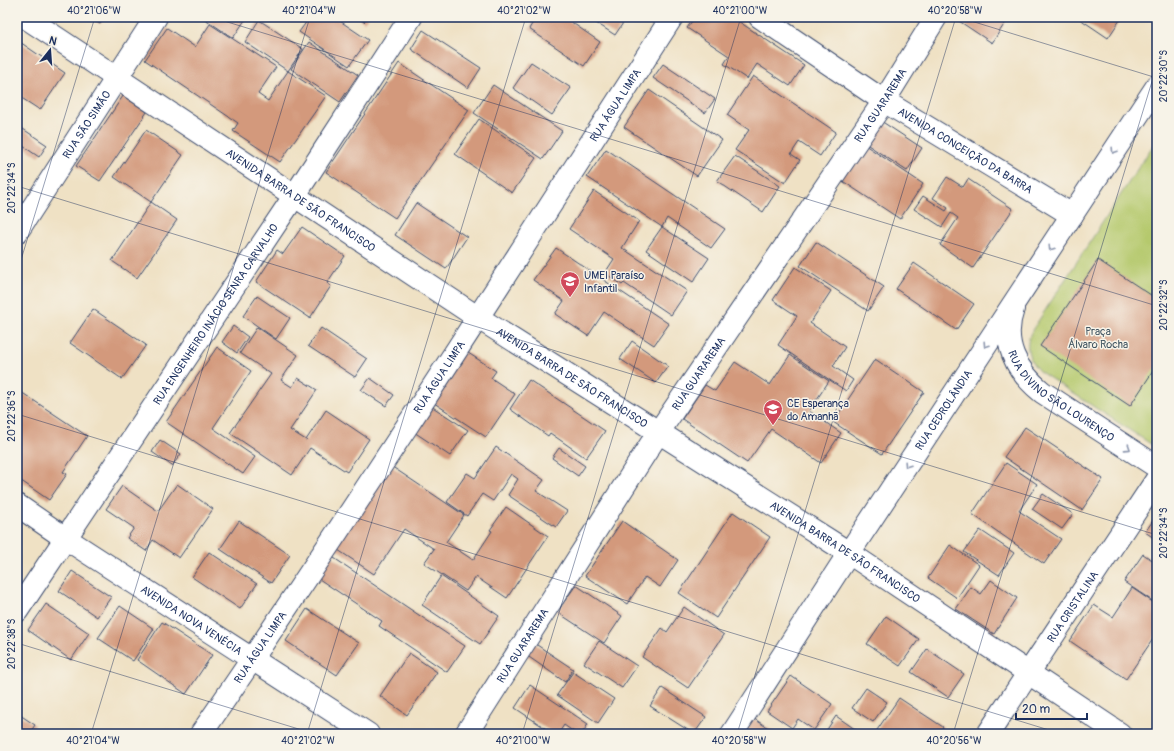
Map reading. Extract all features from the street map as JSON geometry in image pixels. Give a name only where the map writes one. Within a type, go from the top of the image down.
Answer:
[{"type":"street","name":"AVENIDA BARRA DE SÃO FRANCISCO","points":[[25,17],[477,317],[849,553],[1120,734]]},
{"type":"street","name":"RUA SÃO SIMÃO","points":[[17,232],[156,17]]},
{"type":"street","name":"RUA ENGENHEIRO INÁCIO SENRA CARVALHO","points":[[17,611],[295,195],[411,17]]},
{"type":"street","name":"RUA ÁGUA LIMPA","points":[[201,734],[477,317],[672,17]]},
{"type":"street","name":"AVENIDA CONCEIÇÃO DA BARRA","points":[[760,17],[884,100],[1072,215]]},
{"type":"street","name":"RUA GUARAREMA","points":[[466,734],[658,433],[884,100],[936,17]]},
{"type":"street","name":"RUA CEDROLÂNDIA","points":[[732,734],[849,553],[1157,86]]},
{"type":"street","points":[[1136,119],[1157,102]]},
{"type":"street","name":"RUA DIVINO SÃO LOURENÇO","points":[[1016,301],[1011,314],[1009,343],[1013,358],[1020,371],[1042,392],[1157,467]]},
{"type":"street","name":"RUA CRISTALINA","points":[[988,734],[1157,479]]},
{"type":"street","name":"AVENIDA NOVA VENÉCIA","points":[[17,505],[65,538],[368,734]]},
{"type":"green space","name":"Praça Álvaro Rocha","points":[[1157,139],[1157,448],[1039,371],[1029,356],[1028,340],[1033,329]]},
{"type":"building","points":[[89,17],[105,17],[100,24]]},
{"type":"building","points":[[202,17],[247,17],[233,38]]},
{"type":"building","points":[[310,17],[334,17],[368,40],[349,66],[299,32]]},
{"type":"building","points":[[357,17],[368,17],[364,22]]},
{"type":"building","points":[[536,17],[564,17],[600,42],[584,66],[529,29]]},
{"type":"building","points":[[587,17],[627,17],[615,35]]},
{"type":"building","points":[[695,17],[732,17],[804,65],[790,86],[757,64],[747,79],[724,64],[729,56],[687,28]]},
{"type":"building","points":[[953,17],[1009,17],[992,43]]},
{"type":"building","points":[[1077,17],[1122,17],[1108,38]]},
{"type":"building","points":[[259,20],[303,49],[288,71],[245,42]]},
{"type":"building","points":[[210,24],[276,67],[258,94],[268,101],[288,71],[326,96],[280,162],[233,131],[238,123],[145,60],[167,28],[195,47]]},
{"type":"building","points":[[423,30],[481,68],[468,88],[411,49]]},
{"type":"building","points":[[17,40],[65,73],[40,110],[17,95]]},
{"type":"building","points":[[309,42],[358,75],[340,102],[291,69]]},
{"type":"building","points":[[531,62],[571,88],[552,115],[513,88]]},
{"type":"building","points":[[399,63],[469,110],[395,218],[326,172]]},
{"type":"building","points":[[663,64],[715,99],[705,113],[653,78]]},
{"type":"building","points":[[753,76],[836,132],[820,156],[799,142],[791,154],[800,160],[785,183],[735,150],[749,130],[727,115]]},
{"type":"building","points":[[493,85],[562,131],[543,159],[474,113]]},
{"type":"building","points":[[649,90],[722,140],[697,176],[624,127]]},
{"type":"building","points":[[123,96],[147,112],[100,181],[76,166]]},
{"type":"building","points":[[479,119],[536,158],[512,193],[455,154]]},
{"type":"building","points":[[881,121],[922,148],[907,171],[865,143]]},
{"type":"building","points":[[17,125],[47,145],[39,157],[17,142]]},
{"type":"building","points":[[146,130],[183,155],[151,202],[114,177]]},
{"type":"building","points":[[862,143],[923,184],[900,219],[838,178]]},
{"type":"building","points":[[606,149],[725,229],[711,248],[667,218],[662,227],[587,177]]},
{"type":"building","points":[[735,156],[780,186],[763,212],[717,181]]},
{"type":"building","points":[[947,177],[963,187],[968,179],[1013,209],[973,268],[940,245],[958,218],[951,213],[942,227],[914,209],[923,196],[946,211],[948,208],[933,198]]},
{"type":"building","points":[[594,191],[639,221],[622,248],[687,291],[671,315],[624,283],[622,285],[605,273],[614,259],[569,229]]},
{"type":"building","points":[[151,202],[177,220],[137,278],[112,261]]},
{"type":"building","points":[[416,203],[467,237],[446,269],[395,235]]},
{"type":"building","points":[[302,227],[345,256],[327,283],[331,286],[310,318],[256,282],[277,250],[283,254]]},
{"type":"building","points":[[662,227],[709,258],[693,282],[646,250]]},
{"type":"building","points":[[816,242],[884,287],[868,311],[800,266]]},
{"type":"building","points":[[556,248],[669,324],[654,345],[604,312],[588,336],[555,314],[564,301],[533,280]]},
{"type":"building","points":[[1098,260],[1157,299],[1157,365],[1130,406],[1040,346]]},
{"type":"building","points":[[914,263],[974,304],[956,330],[896,289]]},
{"type":"building","points":[[795,267],[831,291],[810,323],[845,347],[833,366],[853,380],[846,391],[778,345],[797,316],[773,300]]},
{"type":"building","points":[[257,296],[290,318],[276,339],[243,316]]},
{"type":"building","points":[[93,309],[146,345],[122,379],[70,343]]},
{"type":"building","points":[[233,326],[248,337],[237,353],[222,342]]},
{"type":"building","points":[[257,327],[298,355],[281,380],[292,387],[298,378],[317,390],[290,430],[306,440],[326,410],[369,439],[347,472],[310,448],[292,475],[230,433],[271,374],[240,353]]},
{"type":"building","points":[[321,328],[367,359],[355,377],[308,346]]},
{"type":"building","points":[[632,341],[668,366],[656,383],[620,359]]},
{"type":"building","points":[[217,347],[251,371],[213,428],[255,457],[243,474],[166,422]]},
{"type":"building","points":[[462,349],[496,371],[491,378],[515,394],[486,437],[428,399]]},
{"type":"building","points":[[790,355],[829,381],[809,411],[841,433],[821,463],[771,429],[747,463],[682,419],[705,385],[715,391],[735,362],[770,385]]},
{"type":"building","points":[[875,359],[924,392],[882,454],[833,422]]},
{"type":"building","points":[[370,378],[394,395],[386,406],[361,390]]},
{"type":"building","points":[[529,380],[605,431],[586,458],[550,433],[548,436],[510,409]]},
{"type":"building","points":[[18,390],[87,436],[63,472],[67,474],[49,500],[17,478]]},
{"type":"building","points":[[428,404],[468,430],[450,456],[411,430]]},
{"type":"building","points":[[1025,427],[1103,479],[1082,510],[1004,457]]},
{"type":"building","points":[[160,440],[181,454],[172,466],[152,452]]},
{"type":"building","points":[[496,447],[544,480],[536,491],[567,511],[556,527],[508,495],[518,479],[511,474],[493,501],[482,494],[467,516],[447,502],[467,473],[475,478]]},
{"type":"building","points":[[559,448],[585,466],[578,476],[552,458]]},
{"type":"building","points":[[1006,463],[1037,484],[1019,511],[1061,539],[1044,564],[972,514]]},
{"type":"building","points":[[388,464],[464,515],[446,542],[473,560],[492,531],[490,530],[506,507],[548,536],[507,598],[476,577],[466,591],[424,563],[434,549],[404,529],[374,574],[332,546]]},
{"type":"building","points":[[177,484],[213,509],[179,558],[153,540],[146,551],[127,538],[134,528],[106,509],[122,486],[158,511]]},
{"type":"building","points":[[1043,494],[1073,514],[1062,529],[1032,509]]},
{"type":"building","points":[[733,512],[770,537],[716,618],[679,593]]},
{"type":"building","points":[[1157,515],[1157,540],[1145,532]]},
{"type":"building","points":[[239,521],[290,555],[271,583],[220,549]]},
{"type":"building","points":[[622,521],[678,560],[660,587],[645,577],[627,604],[585,576]]},
{"type":"building","points":[[980,530],[1014,553],[999,575],[964,552]]},
{"type":"building","points":[[950,545],[979,565],[957,598],[928,578]]},
{"type":"building","points":[[209,552],[257,584],[240,609],[192,577]]},
{"type":"building","points":[[328,554],[465,646],[447,672],[379,626],[382,621],[313,575]]},
{"type":"building","points":[[1143,554],[1157,563],[1157,604],[1124,582]]},
{"type":"building","points":[[72,571],[111,597],[97,617],[59,591]]},
{"type":"building","points":[[441,576],[499,616],[480,644],[422,605]]},
{"type":"building","points":[[991,580],[1017,598],[994,634],[956,609],[971,587],[981,594]]},
{"type":"building","points":[[576,585],[622,616],[604,643],[557,612]]},
{"type":"building","points":[[1132,588],[1157,605],[1157,633],[1126,679],[1070,641],[1094,605],[1113,617]]},
{"type":"building","points":[[46,604],[89,633],[71,660],[28,630]]},
{"type":"building","points":[[120,606],[154,629],[133,661],[98,638]]},
{"type":"building","points":[[684,607],[724,635],[688,688],[642,657],[662,628],[667,632]]},
{"type":"building","points":[[307,609],[359,643],[337,675],[286,641]]},
{"type":"building","points":[[886,616],[919,639],[900,666],[867,644]]},
{"type":"building","points":[[162,622],[212,655],[186,694],[137,660]]},
{"type":"building","points":[[599,641],[637,666],[622,688],[584,663]]},
{"type":"building","points":[[534,643],[573,669],[565,682],[526,655]]},
{"type":"building","points":[[927,649],[964,674],[948,697],[911,672]]},
{"type":"building","points":[[409,653],[437,672],[407,715],[380,696]]},
{"type":"building","points":[[573,672],[614,699],[598,723],[557,695]]},
{"type":"building","points":[[791,676],[832,704],[814,730],[798,719],[792,728],[767,711]]},
{"type":"building","points":[[530,685],[588,724],[582,734],[577,734],[564,725],[558,734],[554,734],[515,708]]},
{"type":"building","points":[[662,688],[706,717],[694,734],[650,706]]},
{"type":"building","points":[[866,688],[887,702],[873,722],[852,708]]},
{"type":"building","points":[[899,698],[943,727],[939,734],[875,733]]},
{"type":"building","points":[[17,713],[35,725],[29,734],[17,734]]},
{"type":"building","points":[[747,714],[777,734],[738,734]]},
{"type":"building","points":[[836,716],[862,734],[824,734]]},
{"type":"place","name":"UMEI Paraíso Infantil","points":[[570,298]]},
{"type":"place","name":"CE Esperança do Amanhã","points":[[773,426]]}]
